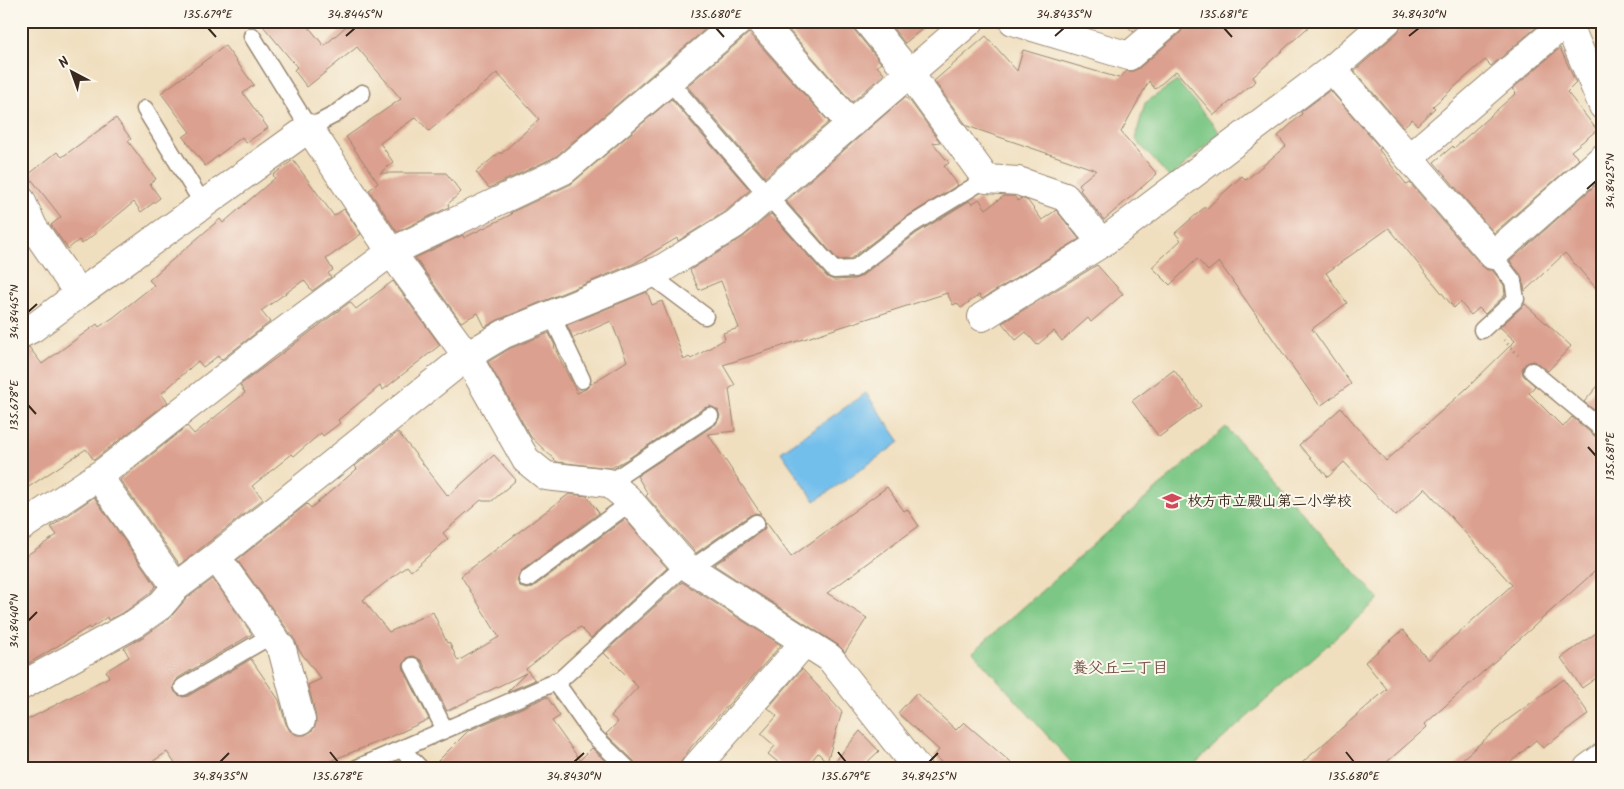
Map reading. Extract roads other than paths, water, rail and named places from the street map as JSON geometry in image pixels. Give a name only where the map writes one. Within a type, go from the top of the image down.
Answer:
[{"type":"street","points":[[21,527],[98,476],[267,344],[392,252],[564,170],[739,21]]},
{"type":"street","points":[[760,21],[851,124]]},
{"type":"street","points":[[867,21],[909,73],[986,179],[1018,180],[1065,197],[1102,242]]},
{"type":"street","points":[[21,686],[134,624],[160,606],[176,587],[467,356],[504,334],[660,270],[735,224],[970,21]]},
{"type":"street","points":[[1013,21],[1129,56],[1170,21]]},
{"type":"street","points":[[982,317],[1102,242],[1332,69],[1387,21]]},
{"type":"street","points":[[1409,158],[1567,21],[1603,106]]},
{"type":"street","points":[[1332,69],[1493,254],[1603,158]]},
{"type":"street","points":[[21,334],[33,328],[309,128],[392,252],[467,356],[526,460],[546,476],[608,483],[631,502],[688,566],[830,658],[917,768]]},
{"type":"street","points":[[21,200],[33,227],[79,294]]},
{"type":"street","points":[[98,476],[176,587]]},
{"type":"street","points":[[216,557],[282,649],[301,720]]},
{"type":"street","points":[[695,768],[805,642]]},
{"type":"street","points":[[1588,768],[1603,757]]},
{"type":"lane","points":[[252,36],[309,128],[334,115],[362,93]]},
{"type":"lane","points":[[669,80],[834,270],[854,269],[911,225],[986,179]]},
{"type":"lane","points":[[145,109],[203,204]]},
{"type":"lane","points":[[1482,330],[1516,299],[1513,281],[1493,254]]},
{"type":"lane","points":[[649,274],[705,316]]},
{"type":"lane","points":[[551,314],[582,380]]},
{"type":"lane","points":[[1532,371],[1603,430]]},
{"type":"lane","points":[[608,483],[710,416]]},
{"type":"lane","points":[[527,580],[631,502]]},
{"type":"lane","points":[[357,768],[560,680],[688,566],[756,523]]},
{"type":"lane","points":[[183,686],[272,635]]},
{"type":"lane","points":[[413,666],[445,730]]},
{"type":"lane","points":[[555,681],[593,735],[627,768]]},
{"type":"lane","points":[[401,748],[420,768]]},
{"type":"water","points":[[866,393],[900,442],[815,501],[781,452]]},
{"type":"place","name":"枚方市立殿山第二小学校","points":[[1172,501]]},
{"type":"district","name":"養父丘二丁目","points":[[1120,667]]}]
